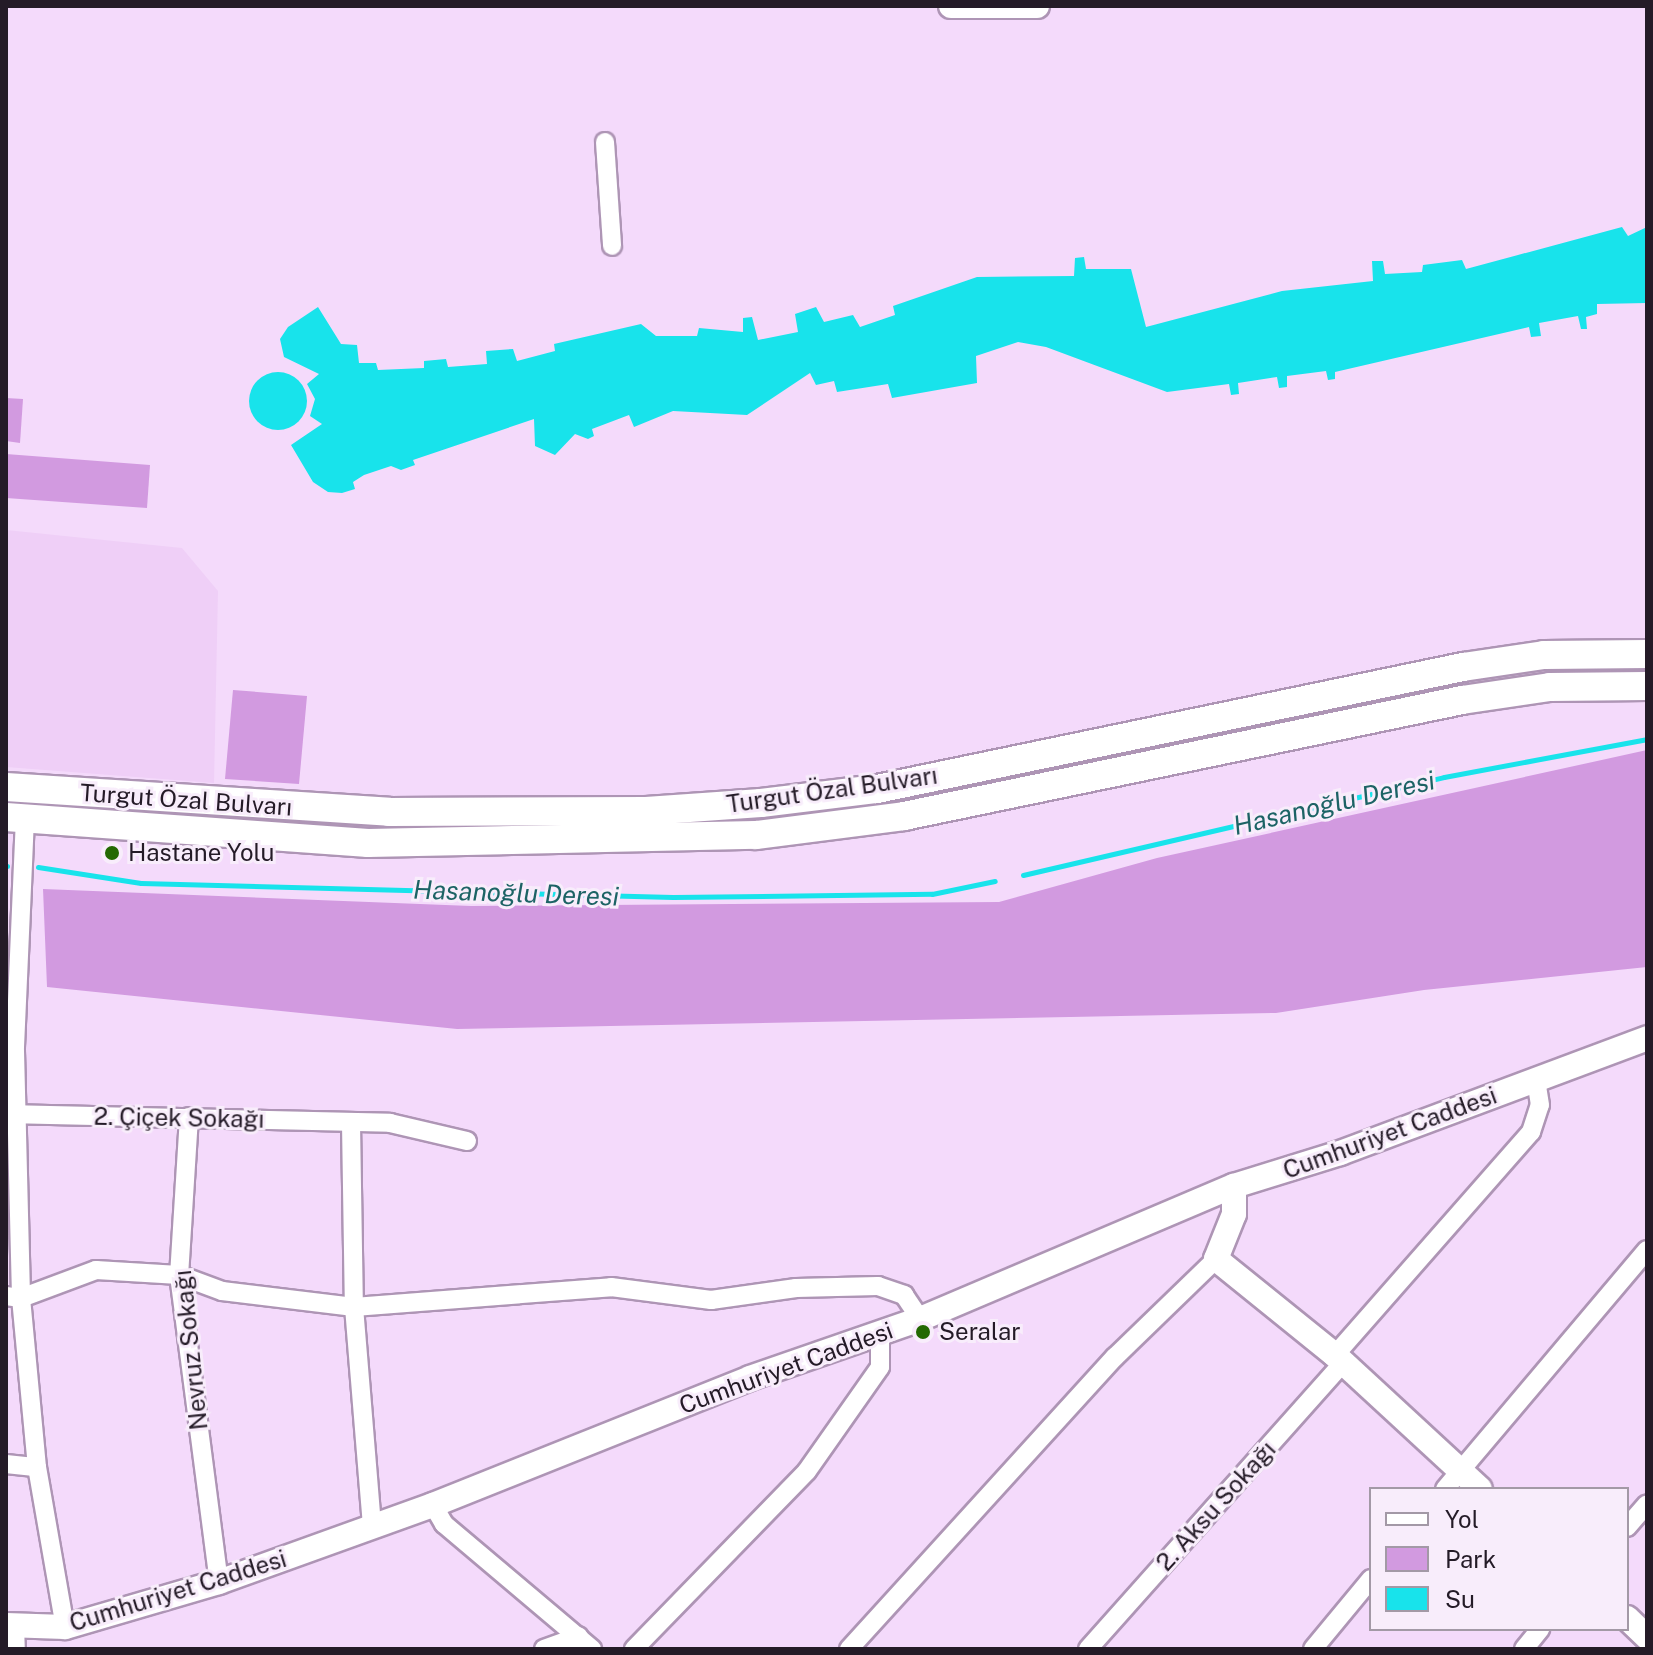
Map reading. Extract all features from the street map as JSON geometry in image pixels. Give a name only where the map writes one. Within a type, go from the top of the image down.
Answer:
[{"type":"main road","points":[[951,6],[1037,6]]},
{"type":"main road","name":"Turgut Özal Bulvarı","points":[[6,787],[389,812],[646,811],[761,803],[877,789],[1463,667],[1544,655],[1640,647]]},
{"type":"main road","name":"Turgut Özal Bulvarı","points":[[15,817],[368,843],[756,835],[904,816],[1462,700],[1550,687],[1647,686]]},
{"type":"main road","name":"Cumhuriyet Caddesi","points":[[12,1639],[65,1627],[219,1582],[433,1505],[750,1378],[920,1319],[1234,1186],[1536,1081],[1647,1038]]},
{"type":"main road","points":[[1234,1186],[1234,1214],[1216,1259],[1339,1359],[1452,1480],[1474,1487]]},
{"type":"main road","points":[[1629,1620],[1647,1637]]},
{"type":"street","points":[[605,142],[612,246]]},
{"type":"street","points":[[15,817],[10,1114],[14,1297],[37,1467],[65,1627]]},
{"type":"street","name":"2. Aksu Sokağı","points":[[1088,1649],[1531,1132],[1540,1105],[1536,1081]]},
{"type":"street","name":"2. Çiçek Sokağı","points":[[10,1114],[390,1123],[467,1141]]},
{"type":"street","name":"Nevruz Sokağı","points":[[189,1117],[179,1275],[219,1582]]},
{"type":"street","points":[[351,1123],[354,1307],[372,1527]]},
{"type":"street","points":[[1452,1480],[1647,1250]]},
{"type":"street","points":[[849,1649],[1115,1357],[1216,1259]]},
{"type":"street","points":[[14,1297],[96,1270],[179,1275],[222,1291],[354,1307],[611,1287],[711,1300],[796,1288],[878,1286],[904,1295],[920,1319]]},
{"type":"street","points":[[634,1649],[807,1471],[880,1367],[880,1333]]},
{"type":"street","points":[[6,1464],[37,1467]]},
{"type":"street","points":[[1629,1525],[1647,1504]]},
{"type":"street","points":[[433,1505],[444,1524],[585,1642]]},
{"type":"street","points":[[1313,1649],[1369,1581]]},
{"type":"street","points":[[1524,1649],[1538,1631]]},
{"type":"street","points":[[544,1649],[585,1642]]},
{"type":"shaded area","points":[[6,530],[182,548],[218,591],[214,783],[6,767]]},
{"type":"green space","points":[[6,398],[23,399],[20,443],[6,441]]},
{"type":"green space","points":[[6,454],[150,465],[147,508],[6,498]]},
{"type":"green space","points":[[233,690],[307,696],[299,784],[225,779]]},
{"type":"green space","points":[[1647,750],[1647,967],[1424,990],[1276,1013],[457,1029],[47,987],[43,889],[471,906],[999,902],[1157,858]]},
{"type":"water","points":[[1622,227],[1628,236],[1647,227],[1647,303],[1597,304],[1597,314],[1586,317],[1587,329],[1581,329],[1578,316],[1539,323],[1541,336],[1531,337],[1529,327],[1335,372],[1335,379],[1328,380],[1326,371],[1287,376],[1287,387],[1279,388],[1277,377],[1238,383],[1239,394],[1231,395],[1229,384],[1167,392],[1046,347],[1018,342],[976,356],[977,383],[892,398],[888,384],[837,392],[834,381],[816,385],[810,373],[747,415],[673,411],[634,427],[629,415],[592,429],[594,436],[588,439],[575,434],[555,455],[535,446],[534,419],[413,460],[415,465],[401,470],[391,466],[364,475],[353,482],[355,489],[342,493],[328,492],[313,482],[291,445],[322,424],[310,416],[315,399],[307,384],[319,374],[284,357],[280,339],[288,327],[318,307],[341,344],[357,345],[359,363],[376,363],[378,370],[424,368],[424,361],[446,359],[448,367],[487,364],[486,351],[513,349],[517,361],[555,351],[554,344],[641,324],[656,336],[697,336],[699,328],[743,332],[743,318],[752,317],[758,340],[798,332],[795,314],[816,307],[824,322],[853,315],[860,327],[895,315],[893,306],[977,277],[1074,276],[1075,258],[1084,257],[1086,269],[1131,269],[1146,327],[1282,291],[1373,281],[1372,261],[1383,261],[1385,274],[1422,272],[1423,265],[1462,260],[1466,269]]},
{"type":"water","points":[[278,372],[289,374],[298,381],[305,390],[305,412],[298,421],[289,428],[278,430],[267,428],[258,421],[251,412],[249,401],[251,390],[258,381],[267,374]]},
{"type":"waterway","name":"Hasanoğlu Deresi","points":[[1023,875],[1444,777],[1647,739]]},
{"type":"waterway","name":"Hasanoğlu Deresi","points":[[38,867],[141,883],[673,897],[932,894],[995,881]]},
{"type":"place","name":"Hastane Yolu","points":[[112,853]]},
{"type":"place","name":"Seralar","points":[[923,1332]]}]
